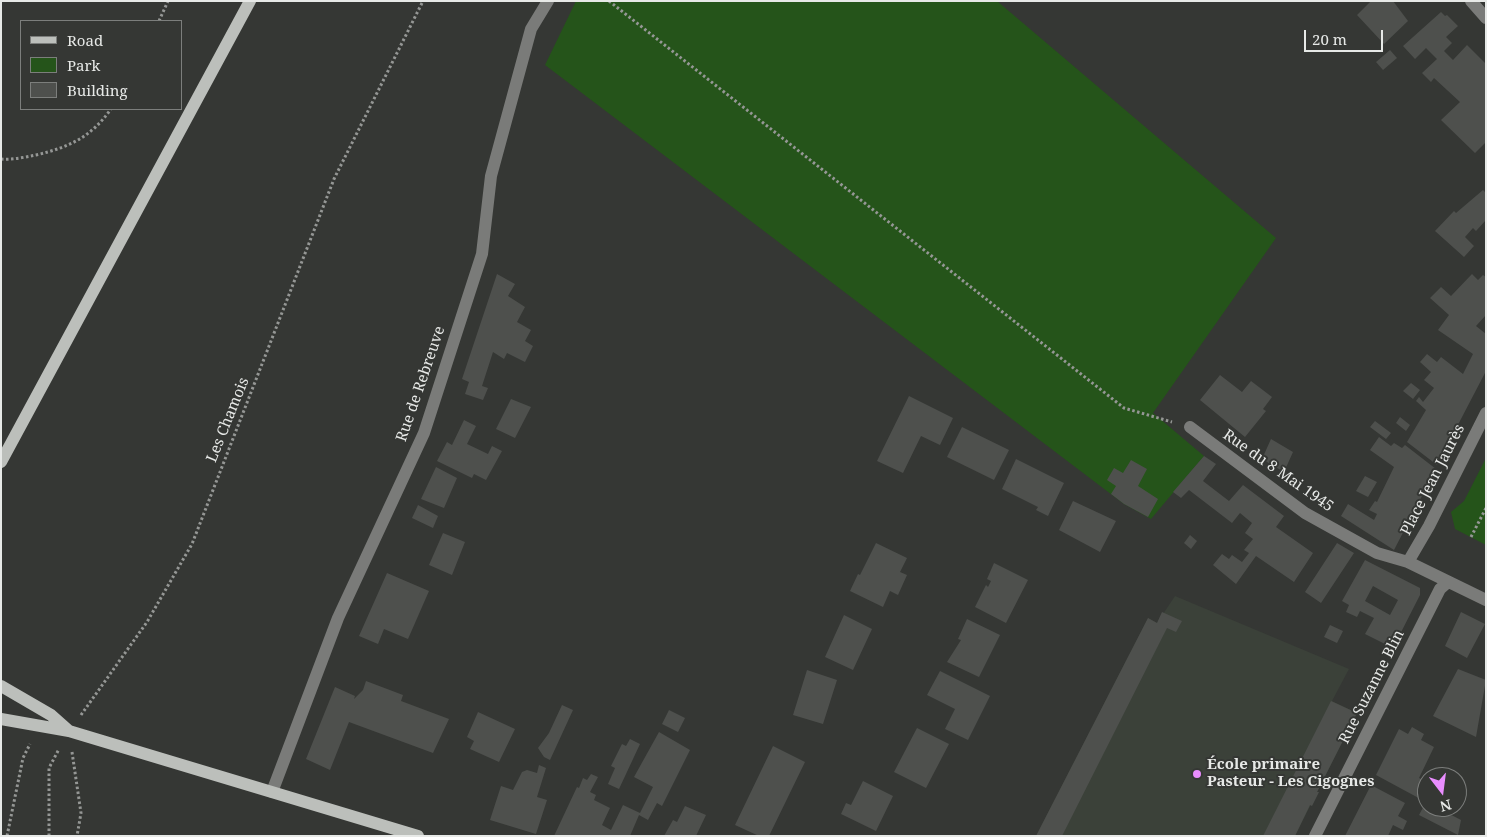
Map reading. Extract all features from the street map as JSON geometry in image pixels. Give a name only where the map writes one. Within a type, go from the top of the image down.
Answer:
[{"type":"main road","points":[[1,462],[250,1]]},
{"type":"main road","points":[[1,686],[51,715],[69,731]]},
{"type":"main road","points":[[1,720],[69,731],[418,836]]},
{"type":"street","name":"Rue de Rebreuve","points":[[272,792],[338,618],[424,433],[482,254],[491,176],[531,30],[548,1]]},
{"type":"street","points":[[1470,1],[1486,18]]},
{"type":"street","name":"Place Jean Jaurès","points":[[1408,562],[1429,526],[1486,413]]},
{"type":"street","name":"Rue du 8 Mai 1945","points":[[1190,427],[1305,513],[1377,553],[1408,562],[1486,600]]},
{"type":"street","name":"Rue Suzanne Blin","points":[[1314,836],[1440,589],[1448,582]]},
{"type":"path","points":[[159,20],[168,1]]},
{"type":"path","name":"Les Chamois","points":[[49,836],[47,797],[49,768],[69,731],[147,622],[192,544],[334,179],[423,1]]},
{"type":"path","points":[[608,1],[1124,408],[1190,427]]},
{"type":"path","points":[[1,159],[26,157],[64,148],[84,137],[101,123],[110,110]]},
{"type":"path","points":[[1471,537],[1486,508]]},
{"type":"path","points":[[7,836],[23,758],[40,726]]},
{"type":"path","points":[[69,731],[81,813],[77,836]]},
{"type":"shaded area","name":"École primaire Pasteur - Les Cigognes","points":[[1175,596],[1349,669],[1332,701],[1357,713],[1295,836],[1036,836],[1148,618],[1157,623]]},
{"type":"green space","points":[[576,1],[997,1],[1276,238],[1153,413],[1204,456],[1151,519],[1124,504],[545,65]]},
{"type":"green space","points":[[1486,458],[1486,545],[1455,529],[1451,512],[1464,501]]},
{"type":"building","points":[[1371,1],[1393,1],[1408,21],[1384,44],[1357,15]]},
{"type":"building","points":[[1441,12],[1458,26],[1446,37],[1452,43],[1444,51],[1453,60],[1467,45],[1486,64],[1486,142],[1475,153],[1441,120],[1460,102],[1434,78],[1431,82],[1422,73],[1437,59],[1426,48],[1415,59],[1403,46]]},
{"type":"building","points":[[1390,50],[1397,58],[1383,70],[1376,62]]},
{"type":"building","points":[[1483,190],[1486,193],[1486,220],[1476,231],[1473,228],[1465,237],[1474,246],[1464,257],[1435,231],[1454,211],[1456,213]]},
{"type":"building","points":[[497,274],[515,284],[508,296],[525,307],[517,322],[531,330],[525,341],[533,346],[525,362],[507,353],[504,359],[493,352],[482,386],[488,388],[483,400],[465,394],[469,382],[462,379]]},
{"type":"building","points":[[1472,274],[1478,280],[1483,275],[1486,277],[1486,315],[1476,326],[1486,334],[1486,371],[1437,465],[1407,442],[1426,410],[1416,401],[1419,397],[1423,402],[1434,388],[1424,380],[1431,372],[1420,362],[1427,354],[1437,362],[1441,357],[1463,374],[1473,354],[1438,330],[1449,315],[1430,298],[1441,287],[1451,296]]},
{"type":"building","points":[[1220,375],[1242,392],[1251,381],[1272,397],[1263,409],[1266,411],[1245,437],[1200,400]]},
{"type":"building","points":[[1411,383],[1420,390],[1413,399],[1403,391]]},
{"type":"building","points":[[909,396],[953,418],[940,445],[921,436],[903,473],[877,461]]},
{"type":"building","points":[[511,399],[531,407],[515,438],[496,429]]},
{"type":"building","points":[[1400,417],[1410,425],[1406,431],[1396,423]]},
{"type":"building","points":[[464,420],[476,426],[467,444],[488,454],[492,446],[502,451],[486,480],[474,474],[472,478],[437,461],[447,442],[452,445]]},
{"type":"building","points":[[1375,421],[1391,433],[1386,439],[1370,427]]},
{"type":"building","points":[[962,427],[1009,450],[994,480],[947,457]]},
{"type":"building","points":[[1379,437],[1391,446],[1394,443],[1402,448],[1405,445],[1436,469],[1394,550],[1341,516],[1348,504],[1374,520],[1377,514],[1369,510],[1375,501],[1377,502],[1394,467],[1370,450]]},
{"type":"building","points":[[1271,439],[1293,452],[1284,472],[1262,459]]},
{"type":"building","points":[[1204,456],[1216,464],[1203,481],[1229,501],[1243,485],[1284,516],[1276,527],[1313,553],[1294,582],[1256,556],[1236,584],[1213,565],[1222,554],[1229,559],[1232,555],[1242,562],[1249,553],[1244,550],[1253,539],[1245,533],[1252,523],[1240,513],[1232,523],[1189,490],[1181,498],[1173,492]]},
{"type":"building","points":[[1016,459],[1064,483],[1048,516],[1036,510],[1038,507],[1002,489]]},
{"type":"building","points":[[1131,460],[1147,469],[1138,486],[1158,499],[1148,517],[1124,504],[1111,494],[1116,486],[1107,480],[1114,468],[1123,473]]},
{"type":"building","points":[[436,467],[457,478],[444,508],[421,499]]},
{"type":"building","points":[[1365,476],[1377,482],[1368,497],[1356,491]]},
{"type":"building","points":[[1073,501],[1116,521],[1100,552],[1059,530]]},
{"type":"building","points":[[418,505],[438,516],[433,528],[412,518]]},
{"type":"building","points":[[443,533],[465,542],[452,575],[429,565]]},
{"type":"building","points":[[1190,535],[1197,541],[1191,549],[1184,543]]},
{"type":"building","points":[[876,543],[907,558],[900,572],[907,575],[898,595],[890,591],[883,607],[850,591]]},
{"type":"building","points":[[1337,543],[1354,553],[1321,603],[1305,592]]},
{"type":"building","points":[[1365,560],[1420,588],[1420,595],[1393,648],[1365,634],[1374,618],[1360,611],[1357,617],[1346,612],[1349,605],[1342,601]],"holes":[[[1373,586],[1398,600],[1390,615],[1365,601]]]},
{"type":"building","points":[[994,563],[1028,580],[1006,623],[975,607],[986,585],[988,587],[991,581],[987,579]]},
{"type":"building","points":[[387,573],[429,591],[408,639],[384,629],[378,644],[359,636]]},
{"type":"building","points":[[1162,612],[1182,621],[1176,632],[1167,628],[1062,836],[1036,836],[1148,618],[1157,623]]},
{"type":"building","points":[[1461,612],[1485,624],[1467,658],[1445,646]]},
{"type":"building","points":[[844,615],[872,629],[853,670],[825,657]]},
{"type":"building","points":[[967,619],[1000,635],[979,677],[947,662],[961,640],[958,639]]},
{"type":"building","points":[[1330,625],[1343,631],[1337,643],[1324,637]]},
{"type":"building","points":[[1458,669],[1486,680],[1476,737],[1433,716]]},
{"type":"building","points":[[807,670],[837,680],[823,724],[793,715]]},
{"type":"building","points":[[940,671],[990,696],[968,740],[945,729],[955,709],[927,695]]},
{"type":"building","points":[[366,681],[403,695],[401,701],[449,719],[433,753],[349,722],[330,770],[306,759],[335,687],[355,696],[354,699],[363,690]]},
{"type":"building","points":[[1331,701],[1357,713],[1317,792],[1319,792],[1312,806],[1310,805],[1295,836],[1263,836]]},
{"type":"building","points":[[562,705],[573,710],[550,760],[544,757],[538,748],[549,733]]},
{"type":"building","points":[[669,710],[685,718],[678,732],[662,724]]},
{"type":"building","points":[[478,712],[515,729],[499,762],[470,749],[474,741],[467,737]]},
{"type":"building","points":[[1412,727],[1424,734],[1421,740],[1434,747],[1424,767],[1417,767],[1417,797],[1376,775],[1399,729],[1408,734]]},
{"type":"building","points":[[917,728],[949,744],[926,788],[894,772]]},
{"type":"building","points":[[659,732],[690,750],[662,806],[657,803],[648,820],[639,815],[630,836],[554,836],[577,787],[579,788],[583,778],[587,780],[591,774],[598,777],[590,792],[596,795],[594,800],[610,808],[602,825],[611,830],[623,805],[640,813],[653,787],[634,777]]},
{"type":"building","points":[[630,739],[640,744],[619,789],[608,784],[615,768],[611,766],[622,744],[626,746]]},
{"type":"building","points":[[773,746],[805,762],[769,836],[759,836],[735,825]]},
{"type":"building","points":[[539,765],[546,768],[537,797],[547,800],[536,834],[490,820],[501,786],[513,790],[522,772],[527,770],[537,773]]},
{"type":"building","points":[[863,781],[893,796],[876,831],[841,814],[846,803],[851,805]]},
{"type":"building","points":[[1371,785],[1405,803],[1398,816],[1407,821],[1403,830],[1393,825],[1388,836],[1345,836]]},
{"type":"building","points":[[685,806],[706,815],[696,836],[664,836],[673,820],[677,822]]},
{"type":"building","points":[[1423,817],[1455,817],[1461,820],[1458,835]]},
{"type":"place","name":"École primaire Pasteur - Les Cigognes","points":[[1197,774]]}]
